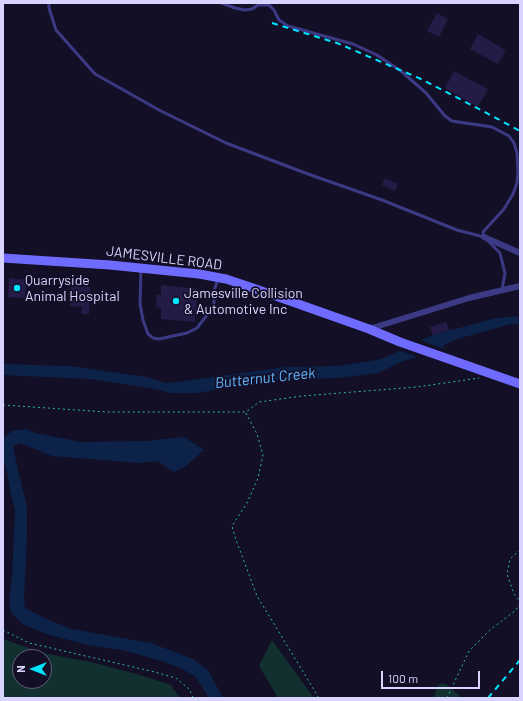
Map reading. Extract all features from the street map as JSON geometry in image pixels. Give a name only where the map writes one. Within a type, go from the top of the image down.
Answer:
[{"type":"street","points":[[484,237],[520,253]]},
{"type":"street","name":"JAMESVILLE ROAD","points":[[3,258],[141,268],[199,274],[218,278],[253,288],[520,384]]},
{"type":"street","points":[[369,329],[468,298],[520,286]]},
{"type":"lane","points":[[49,3],[56,30],[95,74],[159,110],[234,146],[382,200],[457,230],[484,237],[500,254],[504,273],[502,290]]},
{"type":"lane","points":[[221,3],[245,10],[258,6],[269,5],[274,10],[279,20],[288,26],[353,44],[377,55],[401,71],[426,94],[445,116],[452,121],[492,127],[509,136],[514,143],[517,153],[518,171],[516,183],[513,194],[504,209],[483,232],[484,237]]},
{"type":"lane","points":[[141,268],[140,304],[143,320],[148,334],[153,338],[160,339],[188,333],[197,328],[214,306],[214,291],[218,278]]},
{"type":"path","points":[[3,405],[107,412],[246,412],[259,402],[302,396],[417,387],[483,378]]},
{"type":"path","points":[[246,412],[257,434],[263,455],[258,478],[247,503],[232,526],[258,596],[319,698]]},
{"type":"path","points":[[447,698],[469,651],[490,630],[516,610],[520,602],[514,594],[507,574],[510,559],[520,550]]},
{"type":"path","points":[[3,630],[30,642],[176,678],[190,690],[193,698]]},
{"type":"green space","points":[[3,639],[32,649],[12,649],[12,689],[52,689],[52,655],[91,662],[171,685],[180,698],[3,698]]},
{"type":"green space","points":[[272,640],[314,698],[278,698],[259,666]]},
{"type":"green space","points":[[439,684],[446,684],[460,696],[460,698],[433,698]]},
{"type":"water","name":"Butternut Creek","points":[[514,316],[520,318],[520,324],[511,324],[454,340],[444,345],[442,349],[403,361],[378,373],[338,378],[272,380],[197,393],[169,393],[156,389],[90,379],[3,375],[3,364],[70,366],[146,377],[166,383],[286,367],[338,366],[382,359],[433,335],[492,319]]},
{"type":"water","points":[[26,429],[35,433],[81,442],[146,441],[184,437],[204,450],[186,466],[174,472],[157,461],[140,463],[52,456],[20,443],[13,446],[27,506],[25,608],[44,618],[72,629],[151,643],[193,659],[208,670],[223,698],[209,698],[195,676],[178,667],[122,650],[88,645],[50,635],[24,625],[11,613],[9,600],[12,577],[15,510],[3,460],[3,438],[12,431]]},
{"type":"pier","points":[[419,340],[444,349],[438,353],[420,358],[398,350]]},
{"type":"building","points":[[437,13],[448,19],[439,37],[427,31]]},
{"type":"building","points":[[478,34],[506,50],[498,64],[470,49]]},
{"type":"building","points":[[454,71],[488,89],[478,107],[445,88]]},
{"type":"building","points":[[385,178],[398,184],[395,191],[382,185]]},
{"type":"building","name":"Quarryside Animal Hospital","points":[[9,278],[26,280],[25,298],[8,297]]},
{"type":"building","name":"Jamesville Collision & Automotive Inc","points":[[161,285],[198,289],[195,322],[161,319],[161,308],[156,307],[157,295],[161,295]]},
{"type":"building","points":[[71,287],[90,287],[89,314],[81,314],[82,307],[70,306]]},
{"type":"building","points":[[446,322],[449,330],[433,335],[430,327]]},
{"type":"railway","points":[[272,23],[337,43],[421,79],[520,131]]},
{"type":"railway","points":[[488,698],[520,660]]},
{"type":"place","name":"Quarryside Animal Hospital","points":[[17,288]]},
{"type":"place","name":"Jamesville Collision & Automotive Inc","points":[[176,301]]}]
